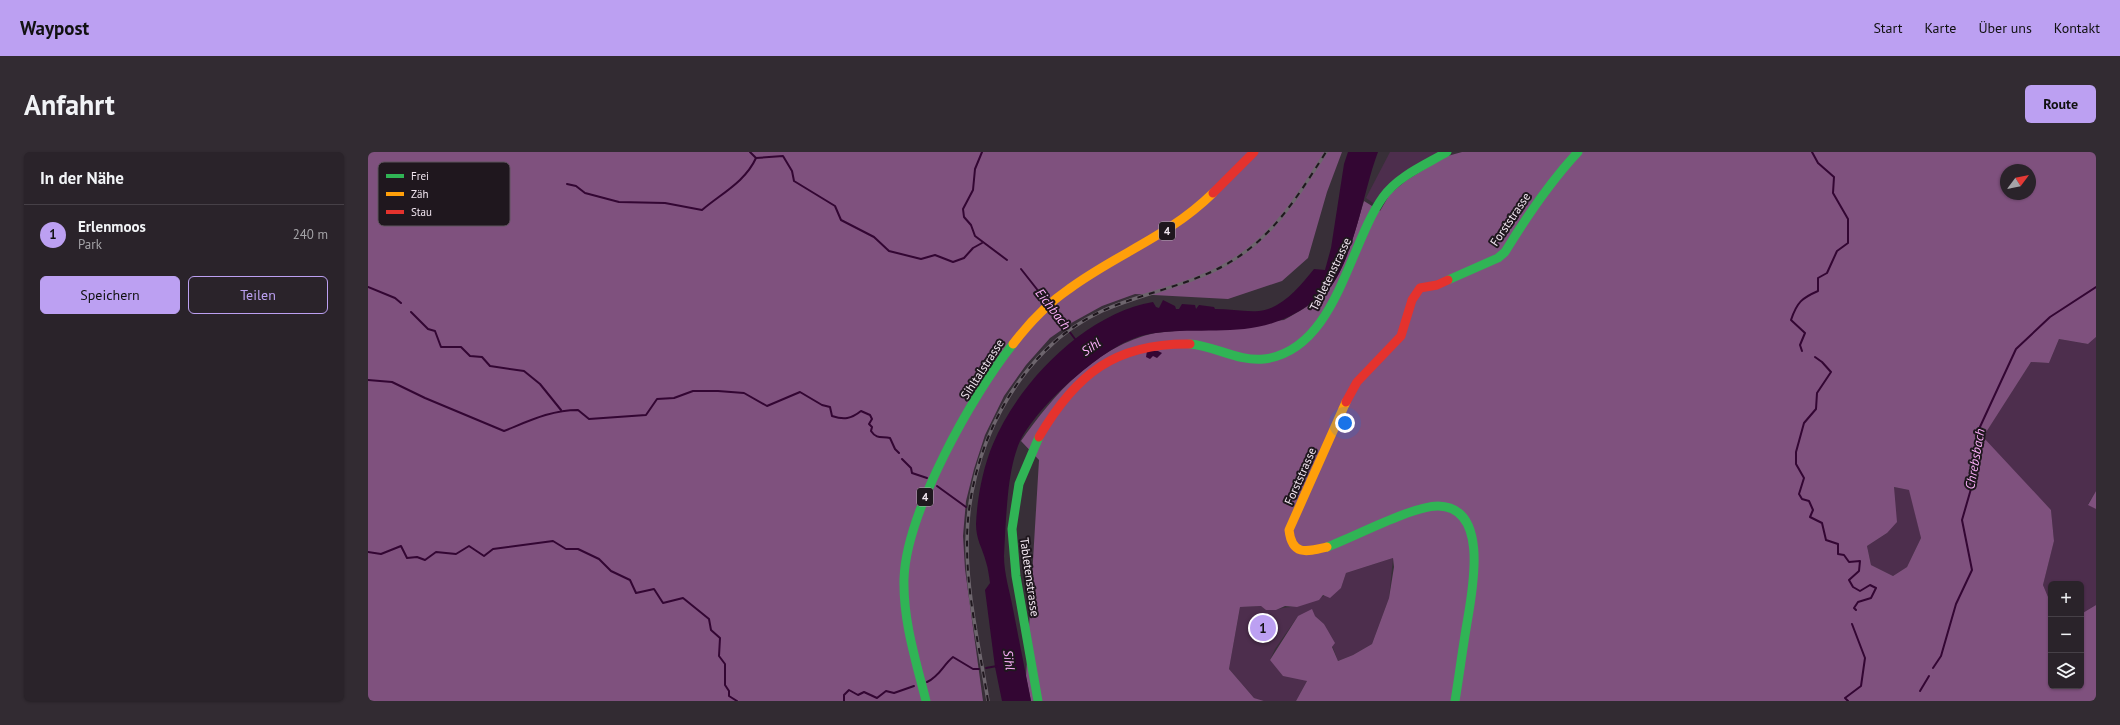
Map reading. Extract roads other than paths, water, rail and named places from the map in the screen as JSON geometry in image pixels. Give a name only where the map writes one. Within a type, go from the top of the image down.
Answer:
[{"type":"street","name":"Sihltalstrasse","points":[[926,701],[909,633],[905,601],[905,570],[912,534],[929,489],[973,405],[1004,355],[1034,319],[1066,291],[1092,274],[1152,240],[1184,219],[1204,202],[1254,152]]},
{"type":"street","name":"Tabletenstrasse","points":[[1038,701],[1013,552],[1013,516],[1016,494],[1024,468],[1051,418],[1087,374],[1108,362],[1138,350],[1157,345],[1196,345],[1248,360],[1266,360],[1282,354],[1297,345],[1311,334],[1320,321],[1344,279],[1368,224],[1386,193],[1402,179],[1447,152]]},
{"type":"street","name":"Forststrasse","points":[[1455,701],[1475,570],[1472,538],[1468,524],[1462,516],[1449,507],[1433,506],[1406,515],[1325,548],[1306,552],[1296,549],[1290,541],[1289,530],[1345,403],[1368,369],[1401,336],[1412,300],[1420,288],[1437,285],[1498,258],[1505,252],[1537,200],[1555,176],[1578,152]]},
{"type":"water","name":"Sihl","points":[[1348,152],[1378,152],[1352,243],[1337,276],[1324,294],[1291,316],[1254,328],[1235,330],[1177,331],[1156,333],[1135,338],[1105,354],[1087,367],[1054,396],[1025,432],[1018,447],[1011,474],[1007,502],[1004,563],[1031,701],[1002,701],[995,667],[985,590],[990,583],[987,564],[978,539],[976,524],[983,473],[993,444],[1004,421],[1019,398],[1037,375],[1057,354],[1103,320],[1128,309],[1153,302],[1156,307],[1159,308],[1163,300],[1175,306],[1176,309],[1179,309],[1182,304],[1195,305],[1196,309],[1199,305],[1214,307],[1215,309],[1259,311],[1275,306],[1290,296],[1314,269],[1325,270],[1331,248],[1344,164]]},
{"type":"water","points":[[1147,351],[1158,351],[1162,353],[1157,358],[1153,356],[1150,359],[1146,357]]},
{"type":"waterway","points":[[750,152],[756,158],[783,156],[792,171],[794,181],[835,206],[841,220],[874,237],[889,251],[921,259],[935,255],[953,262],[964,258],[973,248],[982,243]]},
{"type":"waterway","name":"Eichbach","points":[[982,152],[975,169],[973,190],[963,209],[964,217],[971,225],[975,236],[1007,260]]},
{"type":"waterway","points":[[1802,351],[1800,345],[1805,333],[1791,320],[1793,314],[1801,301],[1818,291],[1818,278],[1827,273],[1837,251],[1848,243],[1848,219],[1833,193],[1834,177],[1818,163],[1812,152]]},
{"type":"waterway","points":[[567,184],[576,186],[585,193],[619,202],[665,203],[702,210],[739,181],[746,174],[756,158]]},
{"type":"waterway","name":"Eichbach","points":[[1021,269],[1047,302]]},
{"type":"waterway","points":[[368,287],[395,298],[401,303]]},
{"type":"waterway","name":"Chrebsbach","points":[[1933,668],[1941,656],[1956,604],[1972,570],[1962,520],[1975,475],[1979,429],[2016,349],[2050,317],[2096,287]]},
{"type":"waterway","name":"Eichbach","points":[[1051,307],[1075,339]]},
{"type":"waterway","points":[[411,312],[428,329],[435,331],[441,347],[461,347],[470,356],[482,357],[490,366],[524,371],[540,384],[561,410]]},
{"type":"waterway","points":[[1815,357],[1831,372],[1817,393],[1816,409],[1804,423],[1796,452],[1796,464],[1804,478],[1799,494],[1802,499],[1809,501],[1813,510],[1810,517],[1822,523],[1826,540],[1838,544],[1838,554],[1844,555],[1849,562],[1860,561],[1859,571],[1849,580],[1853,587],[1860,591],[1870,585],[1876,588],[1871,598],[1858,602],[1854,608],[1856,610]]},
{"type":"waterway","points":[[368,380],[392,382],[425,398],[504,431],[549,414],[568,410],[578,410],[589,419],[646,415],[657,399],[674,398],[693,391],[744,393],[767,406],[800,392],[822,405],[830,407],[832,416],[847,418],[854,416],[861,411],[870,415],[872,419],[869,424],[872,427],[871,431],[873,434],[878,437],[890,438],[895,449],[899,453]]},
{"type":"waterway","points":[[902,459],[911,468],[912,473],[927,478]]},
{"type":"waterway","points":[[937,486],[966,507]]},
{"type":"waterway","points":[[368,552],[381,554],[401,546],[407,558],[417,557],[425,560],[436,552],[456,554],[469,546],[484,556],[493,549],[553,541],[566,549],[578,549],[599,559],[611,571],[630,580],[636,593],[654,589],[663,603],[683,598],[709,619],[711,630],[720,638],[719,656],[725,664],[725,685],[729,691],[729,696],[737,701]]},
{"type":"waterway","points":[[1848,701],[1845,698],[1861,686],[1865,658],[1852,624]]},
{"type":"waterway","points":[[927,682],[935,677],[953,657],[973,669],[979,669]]},
{"type":"waterway","name":"Sihl","points":[[986,668],[997,666]]},
{"type":"waterway","name":"Chrebsbach","points":[[1920,691],[1929,676]]},
{"type":"waterway","points":[[844,701],[844,695],[849,690],[858,695],[864,692],[877,698],[886,691],[894,693],[914,686]]},
{"type":"railway","points":[[988,701],[974,623],[969,584],[967,545],[969,510],[976,476],[987,441],[1002,408],[1021,378],[1044,351],[1071,329],[1102,311],[1199,277],[1221,267],[1241,255],[1273,226],[1300,191],[1326,152]]},
{"type":"place","name":"Erlenmoos","points":[[1263,628]]}]
